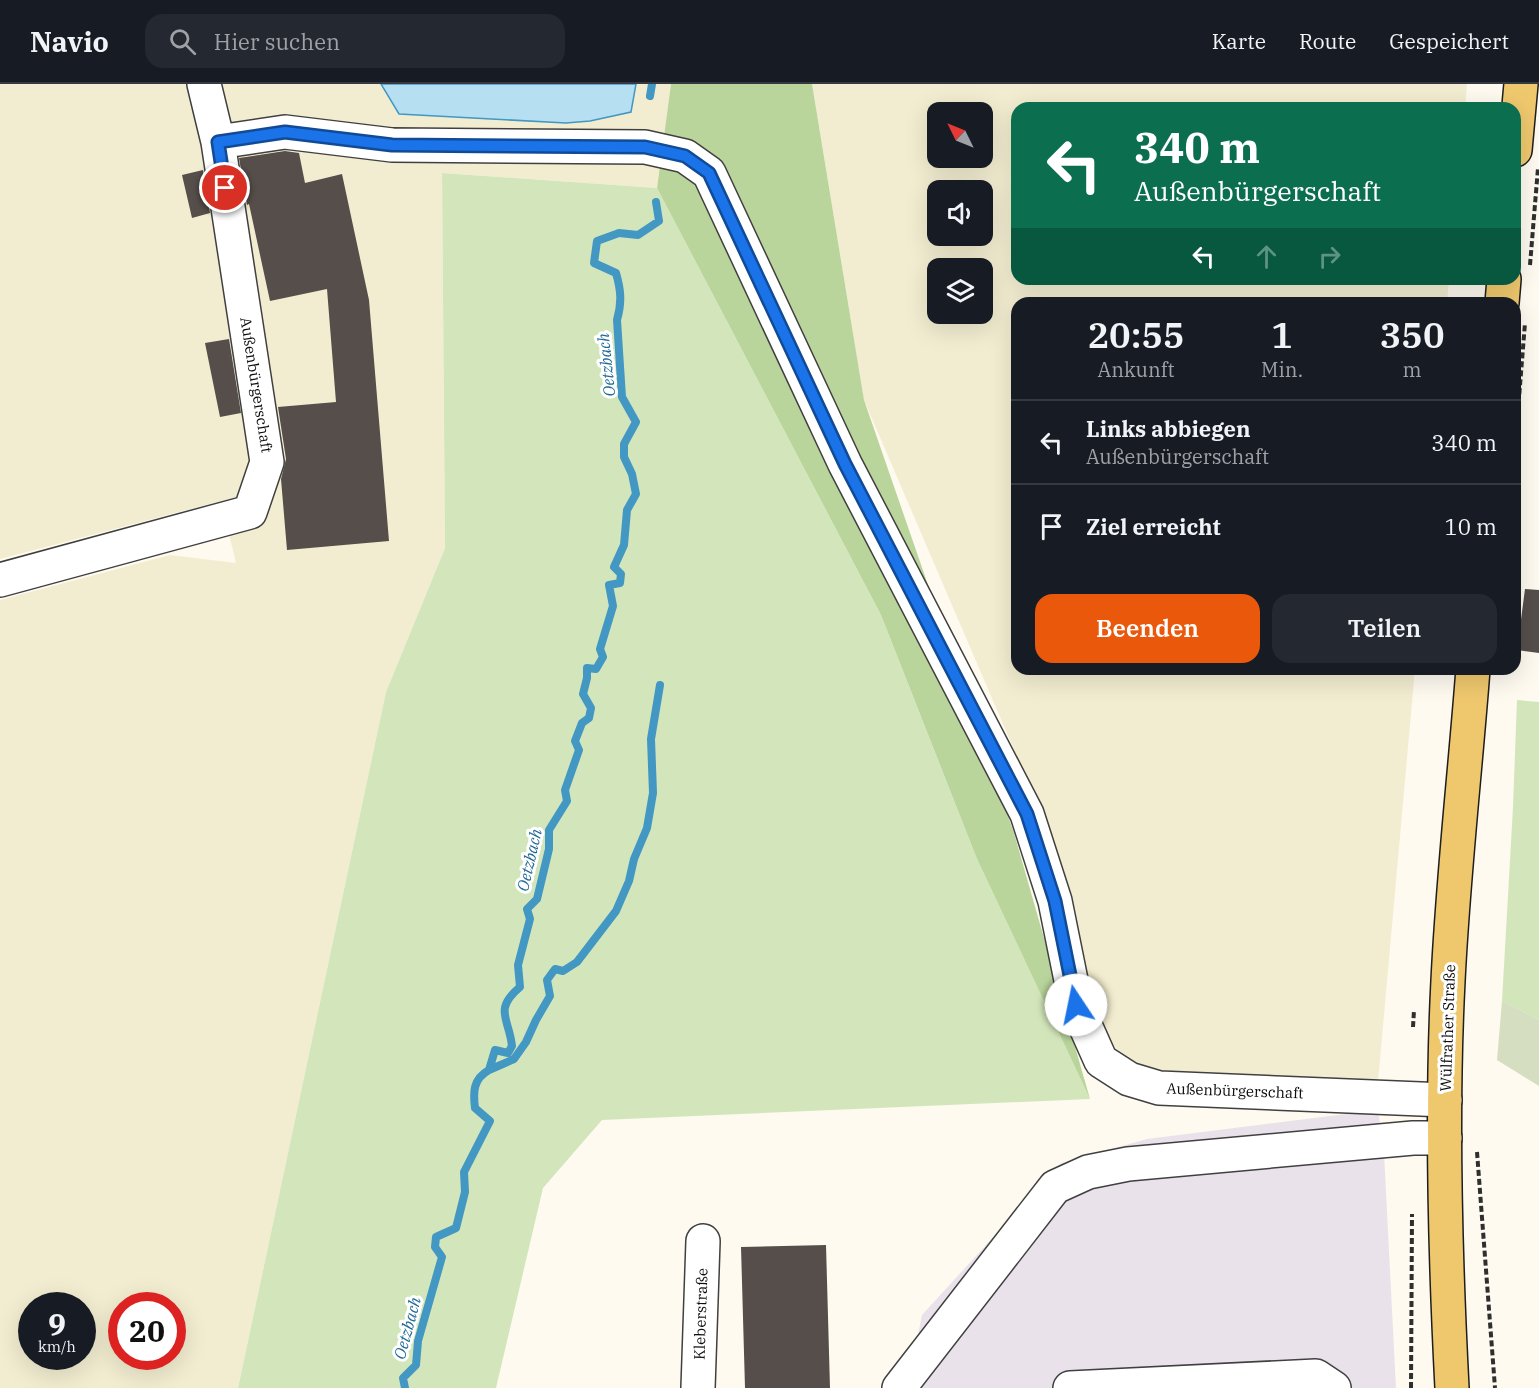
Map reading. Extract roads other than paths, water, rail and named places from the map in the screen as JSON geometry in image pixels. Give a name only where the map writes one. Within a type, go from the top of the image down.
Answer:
[{"type":"main road","points":[[1519,102],[1521,84]]},
{"type":"main road","name":"Wülfrather Straße","points":[[1452,1388],[1447,1287],[1445,1138],[1448,980],[1473,675]]},
{"type":"street","name":"Außenbürgerschaft","points":[[0,580],[250,512],[267,462],[218,142],[204,84]]},
{"type":"street","name":"Außenbürgerschaft","points":[[218,142],[285,132],[392,145],[645,147],[685,156],[709,173],[845,464],[1027,814],[1055,901],[1076,1005],[1101,1061],[1128,1078],[1159,1088],[1445,1100]]},
{"type":"street","points":[[899,1388],[1055,1187],[1088,1172],[1140,1163],[1413,1137],[1445,1138]]},
{"type":"street","name":"Kleberstraße","points":[[698,1388],[703,1241]]},
{"type":"street","points":[[1070,1388],[1316,1376],[1334,1388]]},
{"type":"water","points":[[381,84],[636,84],[631,112],[590,121],[566,123],[399,114]]},
{"type":"waterway","name":"Oetzbach","points":[[650,96],[652,84]]},
{"type":"waterway","name":"Oetzbach","points":[[405,1388],[403,1378],[416,1365],[418,1341],[442,1257],[435,1247],[436,1237],[456,1228],[465,1192],[464,1172],[490,1121],[475,1108],[475,1086],[480,1077],[489,1070],[495,1050],[508,1053],[512,1046],[505,1008],[507,1002],[520,987],[518,965],[530,919],[527,909],[537,899],[549,849],[549,830],[567,801],[565,790],[579,750],[575,741],[582,723],[589,718],[591,708],[583,694],[587,668],[596,669],[603,657],[600,649],[613,606],[609,585],[620,583],[621,574],[614,567],[624,545],[627,510],[636,494],[632,474],[624,457],[624,444],[636,422],[622,397],[617,320],[620,302],[619,285],[616,273],[594,263],[597,241],[619,233],[638,235],[659,221],[656,202]]},
{"type":"waterway","points":[[489,1070],[514,1059],[526,1042],[550,996],[547,980],[555,969],[563,971],[577,962],[616,911],[647,828],[653,793],[651,739],[660,685]]}]
